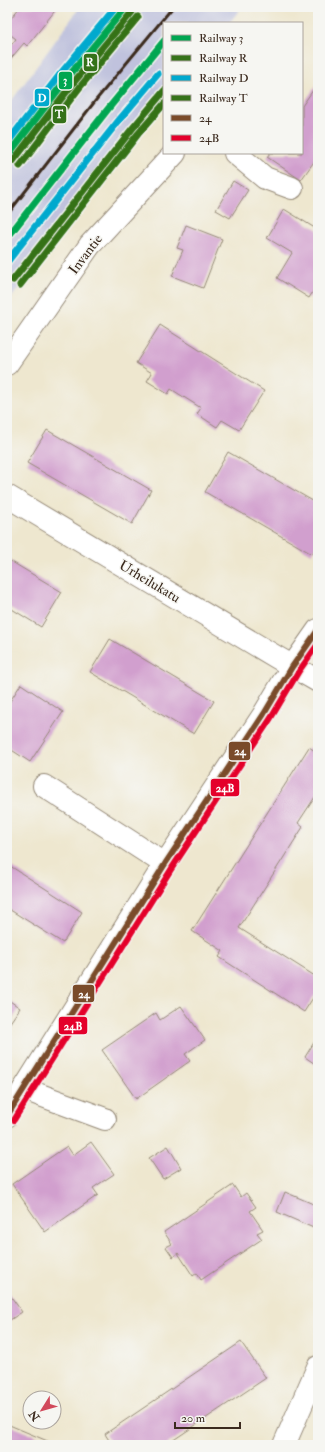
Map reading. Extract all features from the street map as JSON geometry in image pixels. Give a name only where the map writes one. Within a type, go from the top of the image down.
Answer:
[{"type":"street","name":"Invantie","points":[[7,364],[90,245],[174,154]]},
{"type":"street","points":[[236,154],[265,178],[292,188]]},
{"type":"street","name":"Urheilukatu","points":[[7,496],[292,667],[318,681]]},
{"type":"street","points":[[7,1116],[165,864],[264,714],[292,667],[318,630]]},
{"type":"street","points":[[44,786],[165,864]]},
{"type":"street","points":[[24,1089],[105,1119]]},
{"type":"street","points":[[284,1445],[315,1380]]},
{"type":"shaded area","points":[[80,7],[242,7],[230,22],[163,22],[163,103],[82,201],[7,304],[7,107]]},
{"type":"building","points":[[20,7],[58,7],[27,46],[24,43],[7,63],[7,50],[16,39],[7,32],[7,23]]},
{"type":"building","points":[[318,83],[318,156],[301,180],[267,157],[269,154],[303,154],[303,105]]},
{"type":"building","points":[[233,181],[248,190],[230,218],[216,210]]},
{"type":"building","points":[[284,209],[318,230],[318,284],[309,298],[277,278],[292,253],[267,238]]},
{"type":"building","points":[[186,225],[222,239],[203,288],[172,276],[183,250],[177,248]]},
{"type":"building","points":[[160,325],[264,391],[239,430],[222,420],[217,427],[197,414],[201,408],[171,389],[168,394],[147,381],[152,373],[136,363]]},
{"type":"building","points":[[47,430],[151,490],[132,524],[27,463]]},
{"type":"building","points":[[228,452],[318,504],[318,544],[312,554],[205,492]]},
{"type":"building","points":[[7,559],[62,592],[41,627],[7,606]]},
{"type":"building","points":[[110,639],[214,701],[194,734],[90,672]]},
{"type":"building","points":[[21,684],[63,712],[30,762],[7,747],[7,706]]},
{"type":"building","points":[[309,747],[318,753],[318,799],[315,797],[298,823],[303,827],[239,928],[318,978],[318,990],[304,1012],[219,957],[223,951],[192,931]]},
{"type":"building","points":[[7,864],[82,912],[63,943],[7,908]]},
{"type":"building","points":[[7,999],[20,1008],[7,1027]]},
{"type":"building","points":[[181,1006],[205,1040],[185,1054],[190,1061],[136,1099],[102,1050],[156,1013],[160,1020]]},
{"type":"building","points":[[318,1036],[318,1066],[305,1057]]},
{"type":"building","points":[[91,1142],[114,1174],[93,1188],[98,1195],[45,1232],[12,1184],[67,1146],[73,1155]]},
{"type":"building","points":[[168,1146],[181,1168],[163,1179],[149,1158]]},
{"type":"building","points":[[233,1185],[241,1197],[246,1193],[256,1207],[250,1211],[263,1230],[257,1233],[262,1239],[201,1280],[197,1273],[193,1276],[178,1253],[173,1257],[166,1247],[172,1244],[164,1232]]},
{"type":"building","points":[[285,1192],[318,1206],[318,1230],[277,1212]]},
{"type":"building","points":[[7,1291],[22,1312],[7,1322]]},
{"type":"building","points":[[241,1342],[266,1378],[166,1445],[112,1445],[105,1434]]},
{"type":"building","points":[[7,1424],[57,1445],[7,1445]]},
{"type":"railway","points":[[7,215],[96,100],[173,7]]},
{"type":"rail line","name":"D","points":[[7,143],[62,72],[116,7]]},
{"type":"rail line","name":"3","points":[[7,156],[68,77],[126,7]]},
{"type":"rail line","name":"R","points":[[13,161],[74,82],[132,12]]},
{"type":"rail line","name":"T","points":[[20,166],[80,87],[138,17]]},
{"type":"rail line","name":"3","points":[[7,238],[108,109],[163,42]]},
{"type":"rail line","name":"D","points":[[7,262],[120,119],[158,74]]},
{"type":"rail line","name":"R","points":[[13,280],[132,129],[163,92]]},
{"type":"rail line","name":"T","points":[[20,285],[138,134],[163,105]]},
{"type":"transit line","name":"24","points":[[7,1116],[165,864],[264,714],[292,667],[318,630]]},
{"type":"transit line","name":"24B","points":[[14,1120],[172,868],[318,644]]}]
